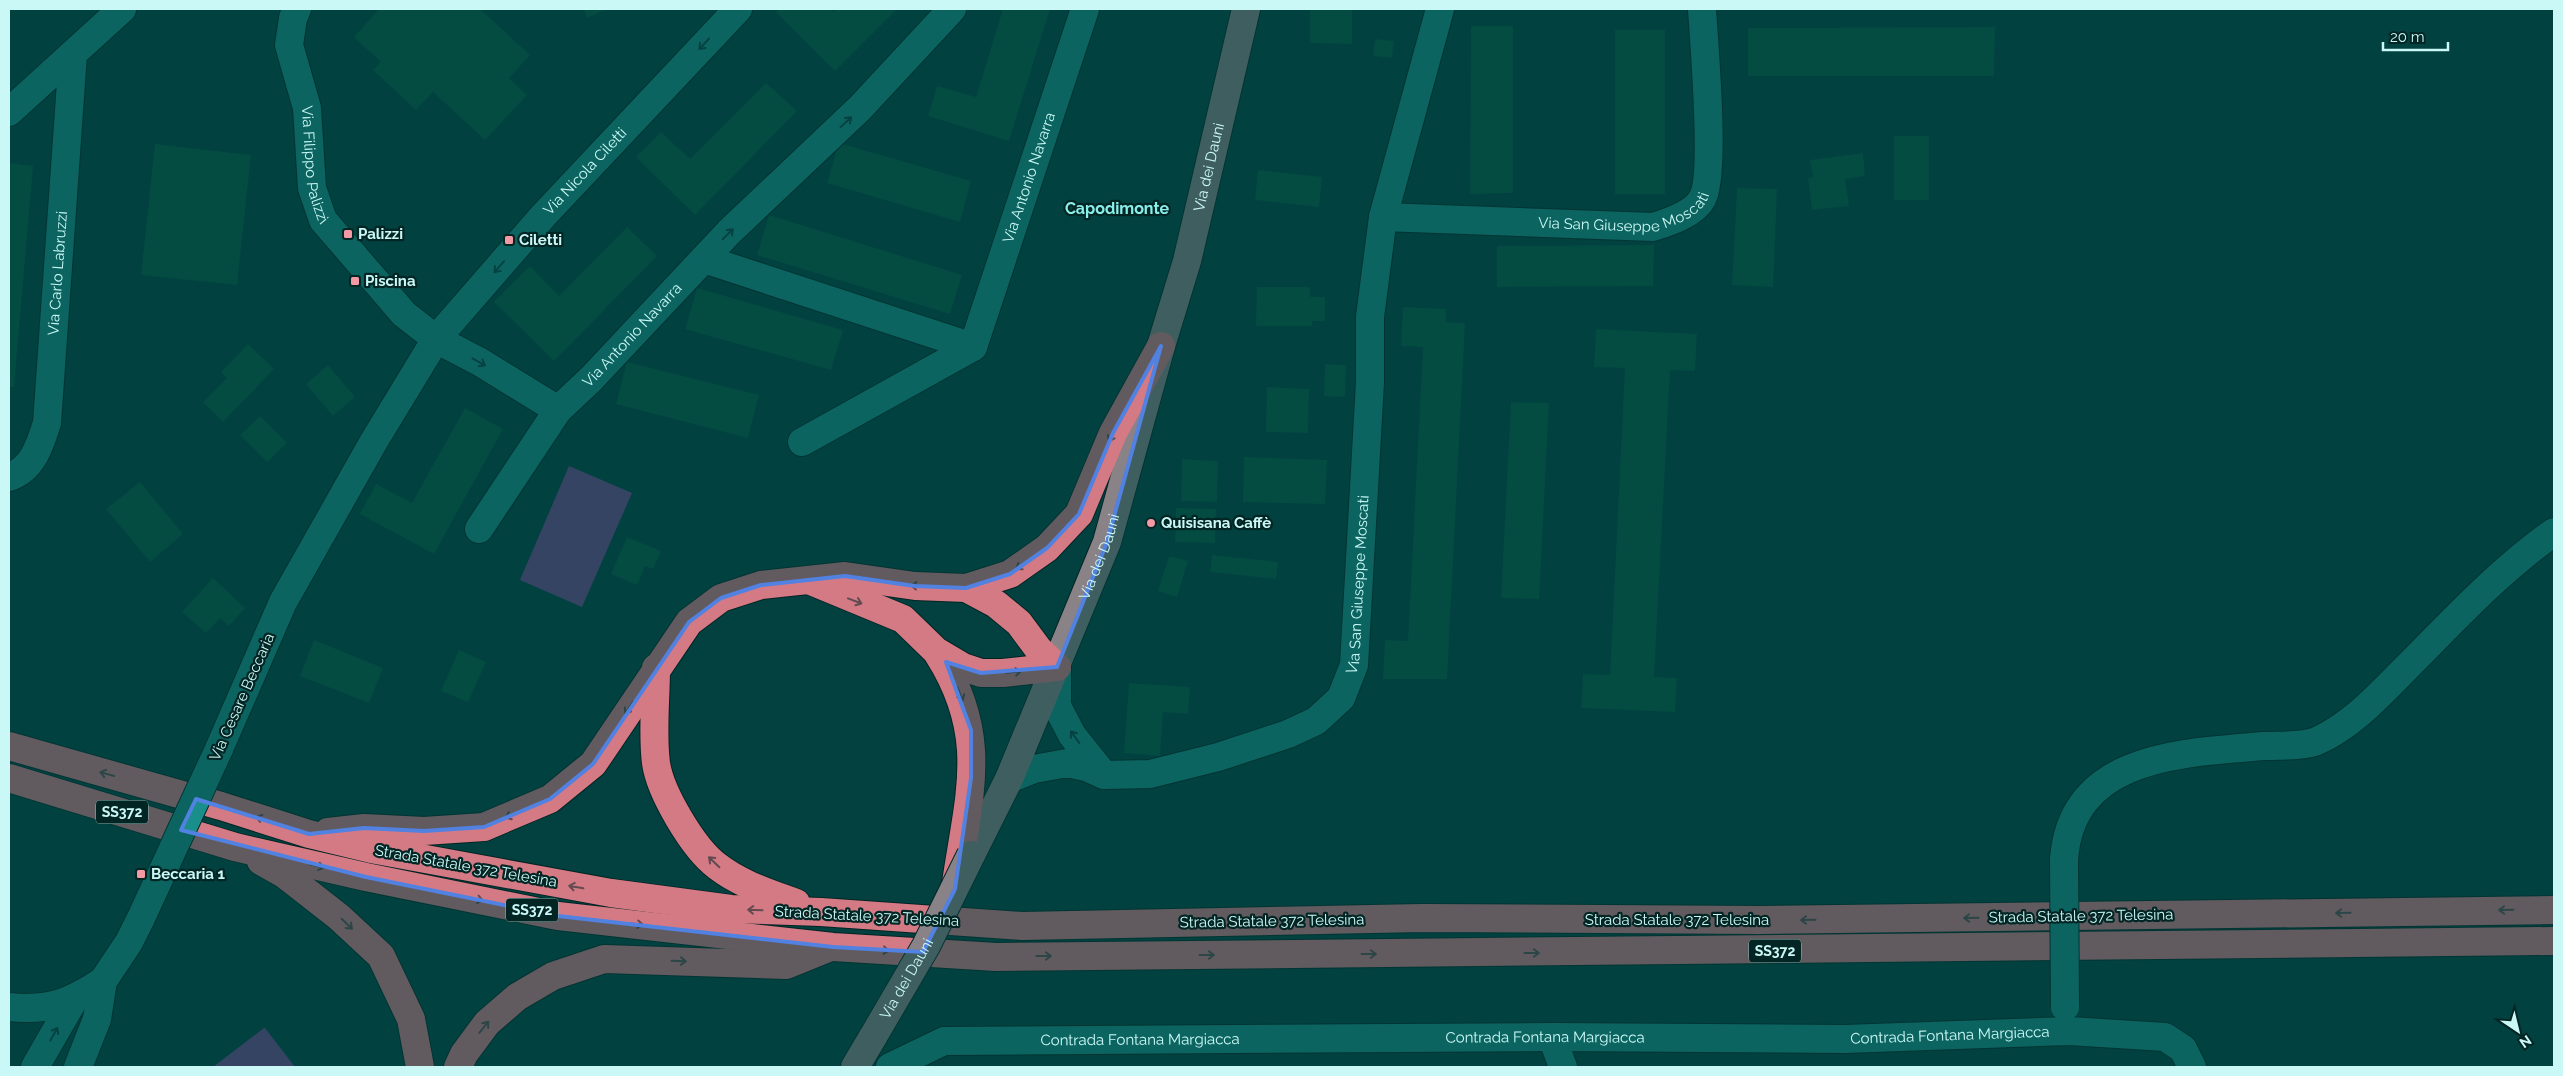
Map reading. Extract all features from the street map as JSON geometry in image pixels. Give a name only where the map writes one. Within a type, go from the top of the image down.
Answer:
[{"type":"highway","points":[[309,834],[364,828],[424,831],[484,827],[550,799],[593,764],[656,668],[689,622],[721,598],[761,585],[845,576],[915,586],[966,588],[1010,574],[1047,548],[1078,514],[1113,433],[1161,346]]},
{"type":"highway","points":[[811,581],[903,620],[936,651],[963,667],[981,673],[1057,667]]},
{"type":"highway","points":[[966,588],[996,604],[1018,623],[1039,650],[1057,667]]},
{"type":"highway","points":[[936,651],[960,694],[968,718],[972,746],[971,778],[956,889]]},
{"type":"highway","points":[[656,668],[656,764],[669,801],[687,832],[716,866],[759,890],[821,912]]},
{"type":"highway","name":"Strada Statale 372 Telesina","points":[[9,746],[220,806],[309,834],[371,849],[610,893],[730,909],[821,912],[1022,926],[1422,918],[1760,920],[2554,910]]},
{"type":"highway","name":"Strada Statale 372 Telesina","points":[[9,778],[235,847],[366,877],[558,916],[833,947],[1006,957],[2554,941]]},
{"type":"highway","points":[[235,847],[284,874],[340,917],[381,956],[411,1019],[420,1067]]},
{"type":"highway","points":[[458,1067],[464,1054],[487,1022],[517,997],[553,976],[604,959],[786,965],[833,947]]},
{"type":"main road","name":"Via dei Dauni","points":[[855,1067],[926,946],[1009,779],[1057,667],[1107,542],[1161,346],[1187,261],[1245,11]]},
{"type":"street","points":[[9,112],[122,9]]},
{"type":"street","name":"Via Filippo Palizzi","points":[[297,9],[292,18],[289,45],[307,108],[312,188],[323,220],[404,314],[436,339]]},
{"type":"street","name":"Via Nicola Ciletti","points":[[436,339],[543,216],[738,9]]},
{"type":"street","name":"Via Antonio Navarra","points":[[479,529],[558,410],[592,379],[704,259],[860,108],[952,9]]},
{"type":"street","name":"Via Antonio Navarra","points":[[973,347],[1085,9]]},
{"type":"street","name":"Via San Giuseppe Moscati","points":[[1009,779],[1034,769],[1067,763],[1086,767],[1104,775],[1150,774],[1218,757],[1288,734],[1316,721],[1341,698],[1354,665],[1370,382],[1370,317],[1383,217],[1440,9]]},
{"type":"street","name":"Via San Giuseppe Moscati","points":[[1383,217],[1654,227],[1682,217],[1702,199],[1709,170],[1702,9]]},
{"type":"street","name":"Via Carlo Labruzzi","points":[[9,477],[17,474],[36,456],[47,423],[73,54]]},
{"type":"street","points":[[704,259],[973,347]]},
{"type":"street","points":[[436,339],[480,362],[558,410]]},
{"type":"street","name":"Via Cesare Beccaria","points":[[78,1067],[97,1019],[103,981],[129,942],[141,918],[219,749],[283,602],[374,441],[436,339]]},
{"type":"street","points":[[802,442],[973,347]]},
{"type":"street","points":[[2067,1019],[2065,843],[2075,815],[2093,792],[2129,768],[2172,754],[2315,741],[2344,726],[2382,692],[2502,572],[2554,532]]},
{"type":"street","points":[[1057,667],[1057,706],[1072,735],[1104,775]]},
{"type":"street","points":[[9,1007],[44,1008],[73,1001],[103,981]]},
{"type":"street","points":[[35,1067],[73,1001]]},
{"type":"street","name":"Contrada Fontana Margiacca","points":[[890,1067],[944,1041],[1552,1037],[1845,1039],[2067,1019],[2165,1037],[2183,1049],[2192,1067]]},
{"type":"street","points":[[1552,1037],[1564,1067]]},
{"type":"highlighted area","points":[[1161,346],[1107,542],[1057,667],[981,673],[946,662],[971,730],[971,778],[955,889],[923,952],[833,947],[558,916],[366,877],[181,830],[196,799],[309,834],[364,828],[424,831],[484,827],[550,799],[593,764],[689,622],[721,598],[761,585],[845,576],[915,586],[966,588],[1010,574],[1047,548],[1079,514],[1113,433]]},
{"type":"shaded area","points":[[569,466],[632,493],[582,607],[520,580]]},
{"type":"shaded area","points":[[264,1028],[295,1067],[213,1067]]},
{"type":"building","points":[[379,9],[480,9],[530,55],[509,78],[527,95],[485,140],[433,92],[416,110],[373,70],[381,62],[354,37]]},
{"type":"building","points":[[583,9],[605,9],[588,18]]},
{"type":"building","points":[[779,9],[831,9],[834,12],[836,9],[897,9],[835,71],[776,12]]},
{"type":"building","points":[[1003,9],[1050,9],[1009,141],[928,116],[937,86],[976,97]]},
{"type":"building","points":[[1310,9],[1352,9],[1352,44],[1310,43]]},
{"type":"building","points":[[1471,26],[1513,26],[1513,193],[1470,194]]},
{"type":"building","points":[[1995,27],[1994,76],[1748,76],[1748,28]]},
{"type":"building","points":[[1615,30],[1665,30],[1665,194],[1615,194]]},
{"type":"building","points":[[1375,39],[1394,41],[1392,58],[1373,56]]},
{"type":"building","points":[[766,83],[797,111],[695,215],[636,157],[661,132],[690,159]]},
{"type":"building","points":[[1894,136],[1929,136],[1929,200],[1894,200]]},
{"type":"building","points":[[839,143],[971,181],[960,222],[827,183]]},
{"type":"building","points":[[155,144],[251,155],[237,285],[141,275]]},
{"type":"building","points":[[1863,153],[1865,176],[1845,179],[1849,206],[1812,210],[1808,178],[1813,177],[1810,160]]},
{"type":"building","points":[[9,163],[33,166],[14,387],[9,387]]},
{"type":"building","points":[[1258,170],[1322,177],[1319,207],[1255,200]]},
{"type":"building","points":[[1737,188],[1777,189],[1773,287],[1732,285]]},
{"type":"building","points":[[769,215],[962,275],[950,314],[757,255]]},
{"type":"building","points":[[627,227],[657,256],[554,361],[494,302],[530,266],[559,296]]},
{"type":"building","points":[[1654,245],[1653,286],[1497,287],[1497,246]]},
{"type":"building","points":[[1257,287],[1310,287],[1310,297],[1325,297],[1325,321],[1312,321],[1312,326],[1256,326]]},
{"type":"building","points":[[697,288],[843,330],[831,370],[685,329]]},
{"type":"building","points":[[1403,307],[1446,309],[1446,322],[1465,323],[1447,679],[1383,679],[1385,640],[1408,641],[1423,347],[1401,346]]},
{"type":"building","points":[[1596,329],[1697,334],[1695,371],[1670,370],[1654,677],[1677,678],[1675,712],[1581,708],[1583,674],[1610,675],[1625,368],[1594,367]]},
{"type":"building","points":[[248,344],[274,369],[223,422],[203,402],[227,378],[221,372]]},
{"type":"building","points":[[627,362],[759,395],[748,438],[616,404]]},
{"type":"building","points":[[1325,364],[1346,365],[1345,397],[1324,396]]},
{"type":"building","points":[[328,365],[355,397],[333,416],[306,384]]},
{"type":"building","points":[[1267,387],[1309,389],[1308,433],[1266,432]]},
{"type":"building","points":[[1511,402],[1549,403],[1539,599],[1501,598]]},
{"type":"building","points":[[465,408],[503,429],[434,554],[360,514],[376,484],[412,503]]},
{"type":"building","points":[[260,416],[287,443],[267,462],[240,435]]},
{"type":"building","points":[[1244,457],[1327,460],[1325,504],[1243,502]]},
{"type":"building","points":[[1182,459],[1218,461],[1217,502],[1181,501]]},
{"type":"building","points":[[140,482],[183,534],[150,562],[106,509]]},
{"type":"building","points":[[1176,508],[1216,509],[1215,543],[1175,542]]},
{"type":"building","points":[[627,537],[661,551],[653,569],[645,566],[637,585],[611,574]]},
{"type":"building","points":[[1212,555],[1278,562],[1276,579],[1210,572]]},
{"type":"building","points":[[1169,556],[1188,561],[1177,597],[1158,591]]},
{"type":"building","points":[[213,578],[245,608],[229,626],[220,618],[206,633],[182,612]]},
{"type":"building","points":[[314,640],[383,668],[369,703],[300,676]]},
{"type":"building","points":[[459,650],[486,662],[468,702],[441,691]]},
{"type":"building","points":[[1129,683],[1190,687],[1188,714],[1163,712],[1160,756],[1124,753]]},
{"type":"place","name":"Palizzi","points":[[348,234]]},
{"type":"place","name":"Ciletti","points":[[509,240]]},
{"type":"place","name":"Piscina","points":[[355,281]]},
{"type":"place","name":"Quisisana Caffè","points":[[1151,523]]},
{"type":"place","name":"Beccaria 1","points":[[141,874]]},
{"type":"district","name":"Capodimonte","points":[[1117,208]]}]
